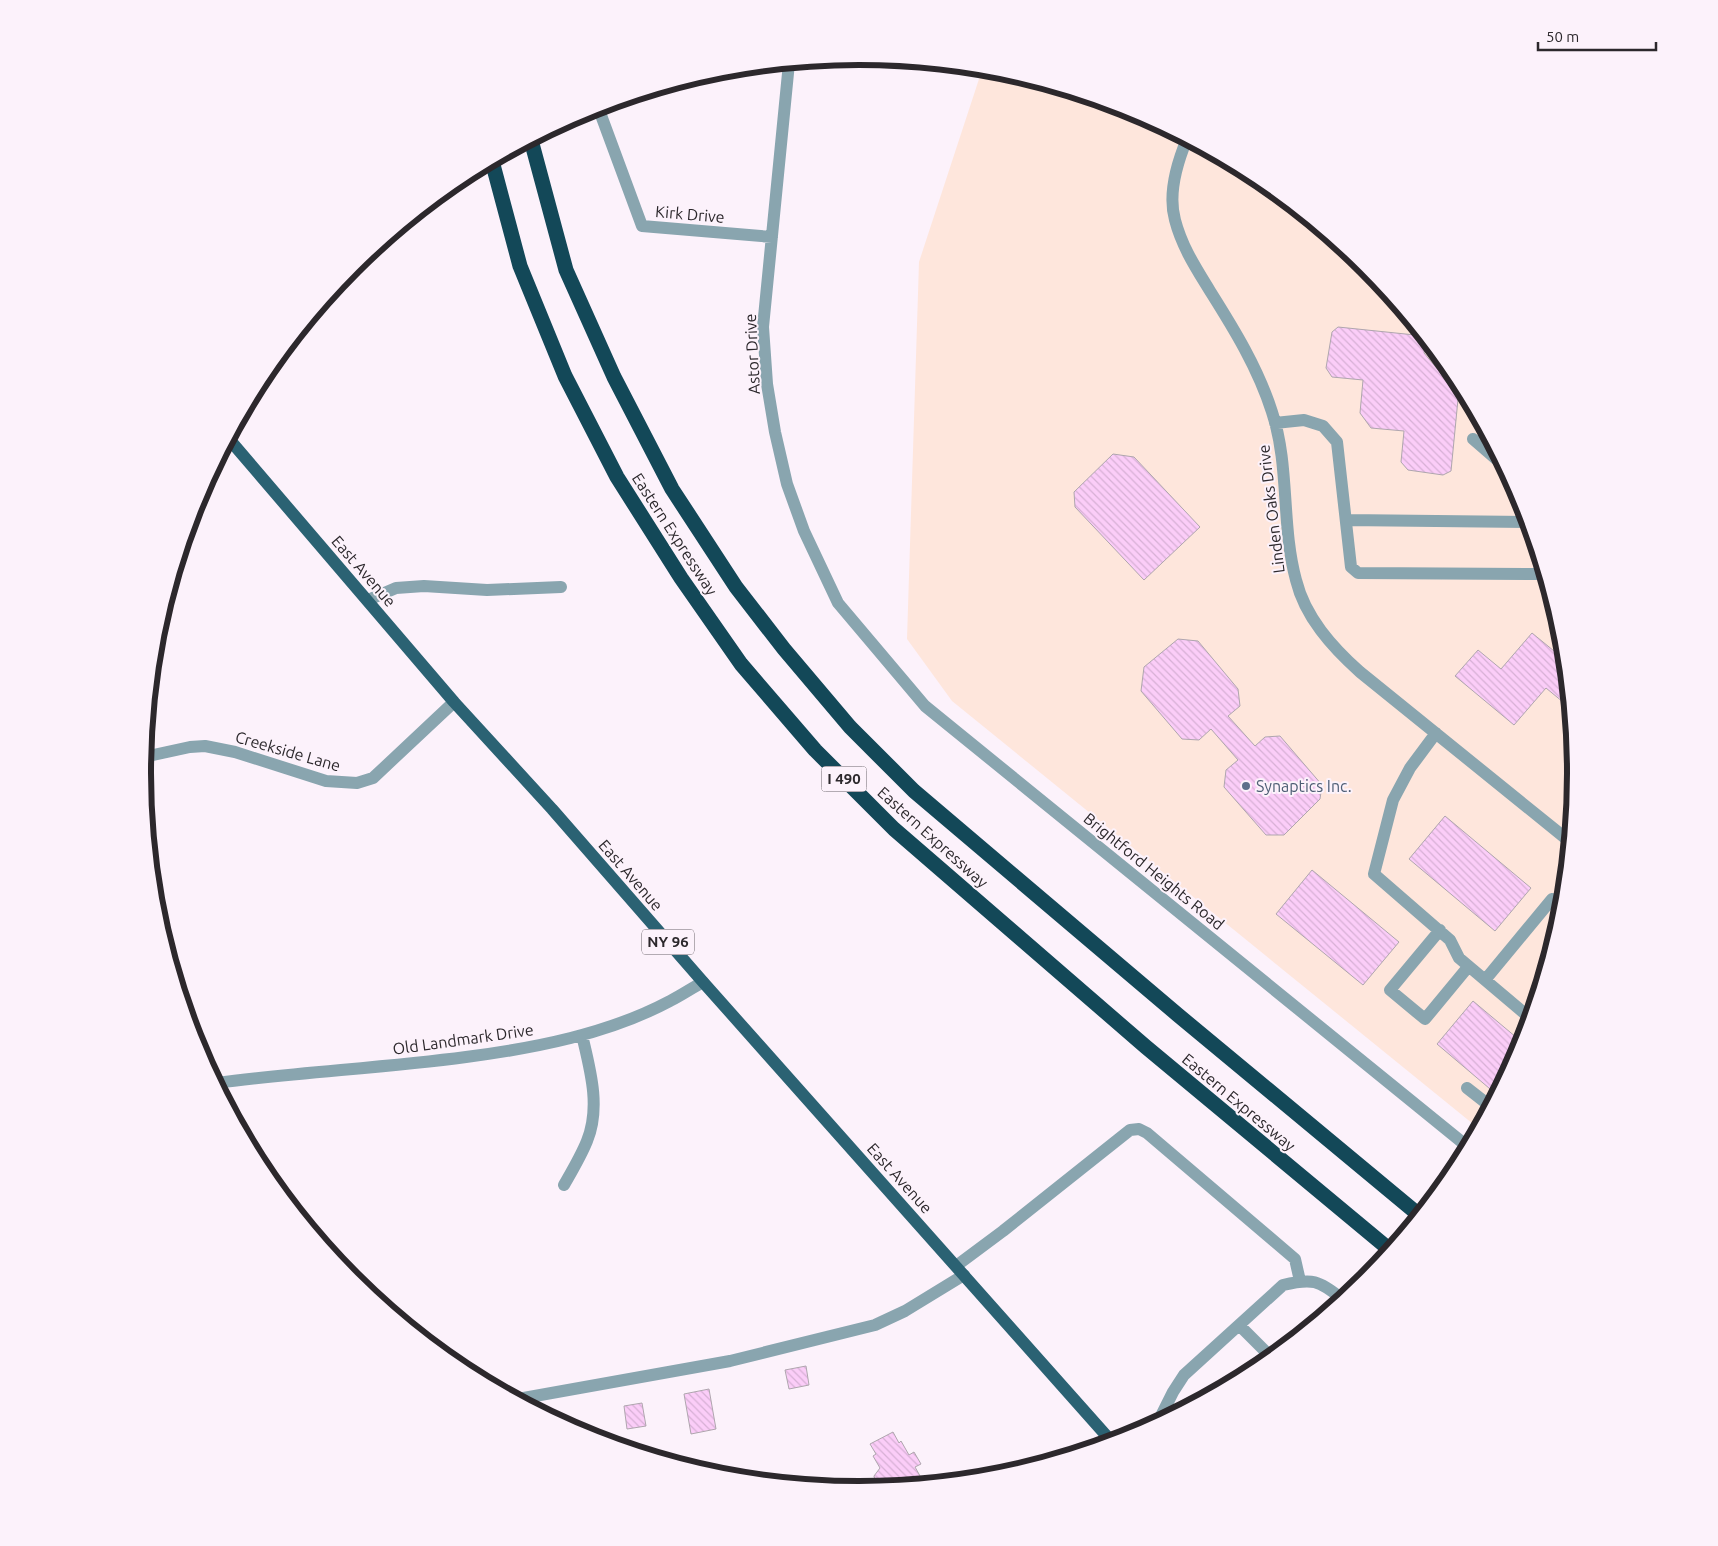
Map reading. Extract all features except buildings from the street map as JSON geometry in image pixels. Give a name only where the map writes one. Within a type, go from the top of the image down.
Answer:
[{"type":"highway","name":"Eastern Expressway","points":[[532,145],[566,270],[614,377],[672,489],[736,587],[784,648],[850,727],[914,791],[1178,1015],[1415,1211]]},
{"type":"highway","name":"Eastern Expressway","points":[[494,167],[520,266],[565,376],[617,477],[681,578],[741,664],[815,750],[894,828],[1146,1047],[1385,1246]]},
{"type":"main road","name":"East Avenue","points":[[232,444],[454,702],[552,809],[703,982],[1106,1436]]},
{"type":"street","name":"Astor Drive","points":[[788,69],[763,327],[767,384],[775,432],[787,484],[804,531],[838,603]]},
{"type":"street","name":"Kirk Drive","points":[[601,114],[642,226],[772,237]]},
{"type":"street","name":"Linden Oaks Drive","points":[[1185,145],[1178,164],[1173,193],[1176,227],[1182,245],[1255,369],[1276,423],[1285,481],[1293,565],[1296,581],[1307,608],[1321,632],[1356,669],[1563,837]]},
{"type":"street","points":[[1276,423],[1304,420],[1323,426],[1337,442],[1351,566],[1358,573],[1538,574]]},
{"type":"street","points":[[1473,439],[1491,455]]},
{"type":"street","points":[[1346,520],[1520,522]]},
{"type":"street","points":[[368,600],[396,588],[424,586],[487,590],[561,588]]},
{"type":"street","name":"Brightford Heights Road","points":[[838,603],[925,706],[1462,1143]]},
{"type":"street","name":"Creekside Lane","points":[[152,755],[190,747],[216,747],[326,781],[357,784],[373,778],[454,702]]},
{"type":"street","points":[[1436,733],[1410,768],[1393,800],[1374,874],[1440,930],[1450,940],[1459,958],[1468,967],[1524,1013]]},
{"type":"street","points":[[1485,980],[1552,899]]},
{"type":"street","points":[[1440,930],[1390,990],[1425,1019],[1468,967]]},
{"type":"street","name":"Old Landmark Drive","points":[[222,1082],[421,1063],[513,1051],[582,1035],[626,1021],[670,1002],[703,982]]},
{"type":"street","points":[[564,1185],[588,1140],[594,1112],[592,1078],[582,1035]]},
{"type":"street","points":[[1467,1088],[1485,1102]]},
{"type":"street","points":[[526,1398],[730,1362],[875,1324],[905,1311],[960,1271],[1003,1232],[1130,1130],[1139,1128],[1295,1259],[1300,1281]]},
{"type":"street","points":[[1163,1412],[1184,1374],[1283,1285],[1304,1280],[1326,1286],[1337,1295]]},
{"type":"street","points":[[1239,1325],[1266,1352]]},
{"type":"shaded area","points":[[982,76],[1042,89],[1130,119],[1172,138],[1213,160],[1252,184],[1290,211],[1360,272],[1421,342],[1448,380],[1494,460],[1513,502],[1543,590],[1561,681],[1567,773],[1561,865],[1543,956],[1513,1044],[1494,1086],[1473,1124],[952,701],[907,639],[919,262],[979,79]]},
{"type":"place","name":"Synaptics Inc.","points":[[1246,786]]}]
